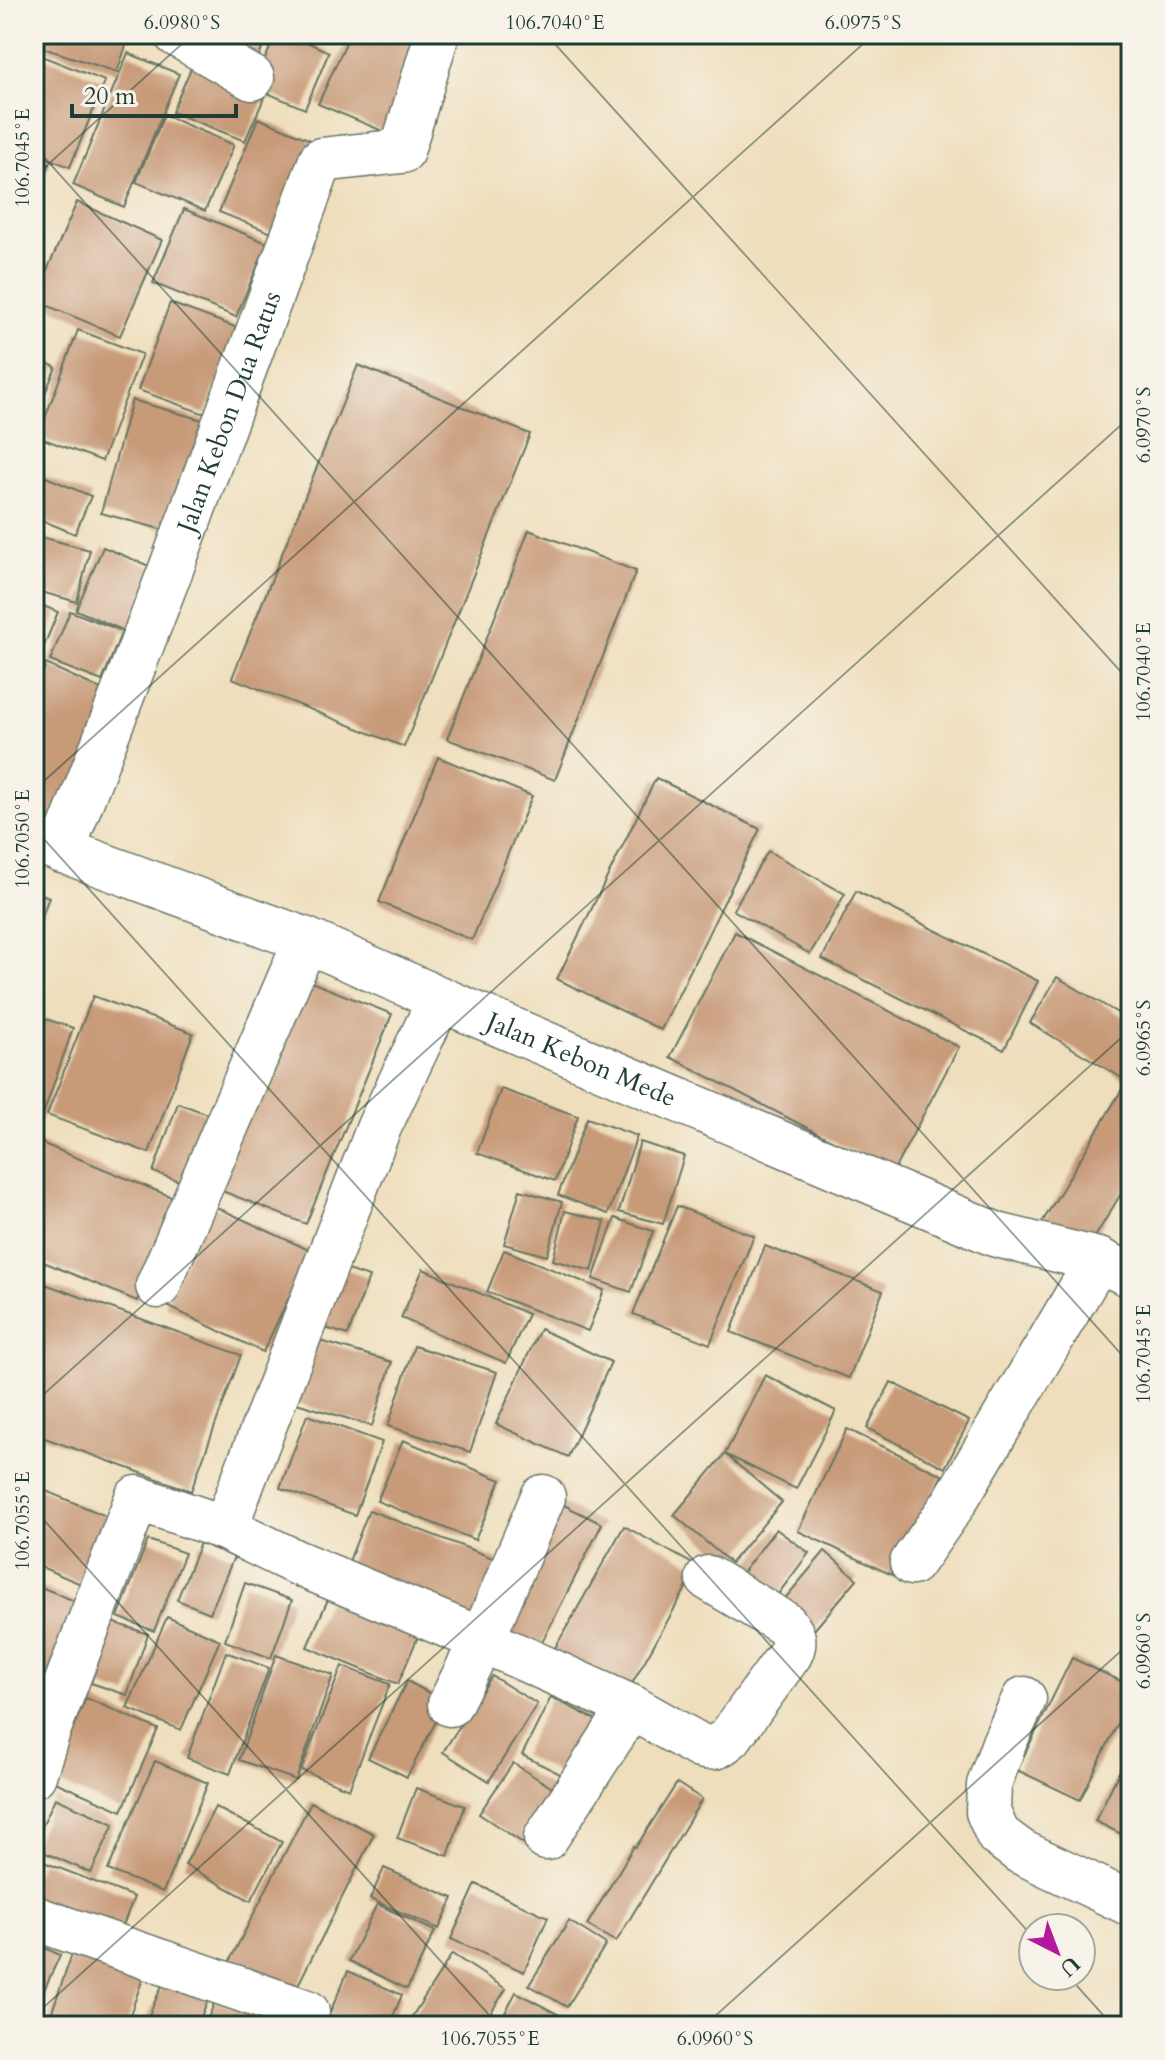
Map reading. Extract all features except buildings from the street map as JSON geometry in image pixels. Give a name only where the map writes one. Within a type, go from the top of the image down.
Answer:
[{"type":"street","points":[[176,34],[252,78]]},
{"type":"street","name":"Jalan Kebon Dua Ratus","points":[[48,845],[171,569],[321,160],[402,151],[437,34]]},
{"type":"street","name":"Jalan Kebon Mede","points":[[48,845],[306,940],[997,1235],[1115,1268]]},
{"type":"street","points":[[158,1286],[306,940]]},
{"type":"street","points":[[225,1528],[379,1127],[440,999]]},
{"type":"street","points":[[912,1563],[1115,1268]]},
{"type":"street","points":[[450,1704],[482,1640],[543,1497]]},
{"type":"street","points":[[34,1775],[41,1729],[137,1498],[225,1528],[295,1562],[482,1640],[631,1707],[710,1749],[730,1737],[795,1644],[785,1624],[708,1578]]},
{"type":"street","points":[[1024,1699],[989,1785],[988,1812],[998,1835],[1021,1852],[1131,1904]]},
{"type":"street","points":[[546,1838],[631,1707]]},
{"type":"street","points":[[34,1918],[307,2012]]}]
